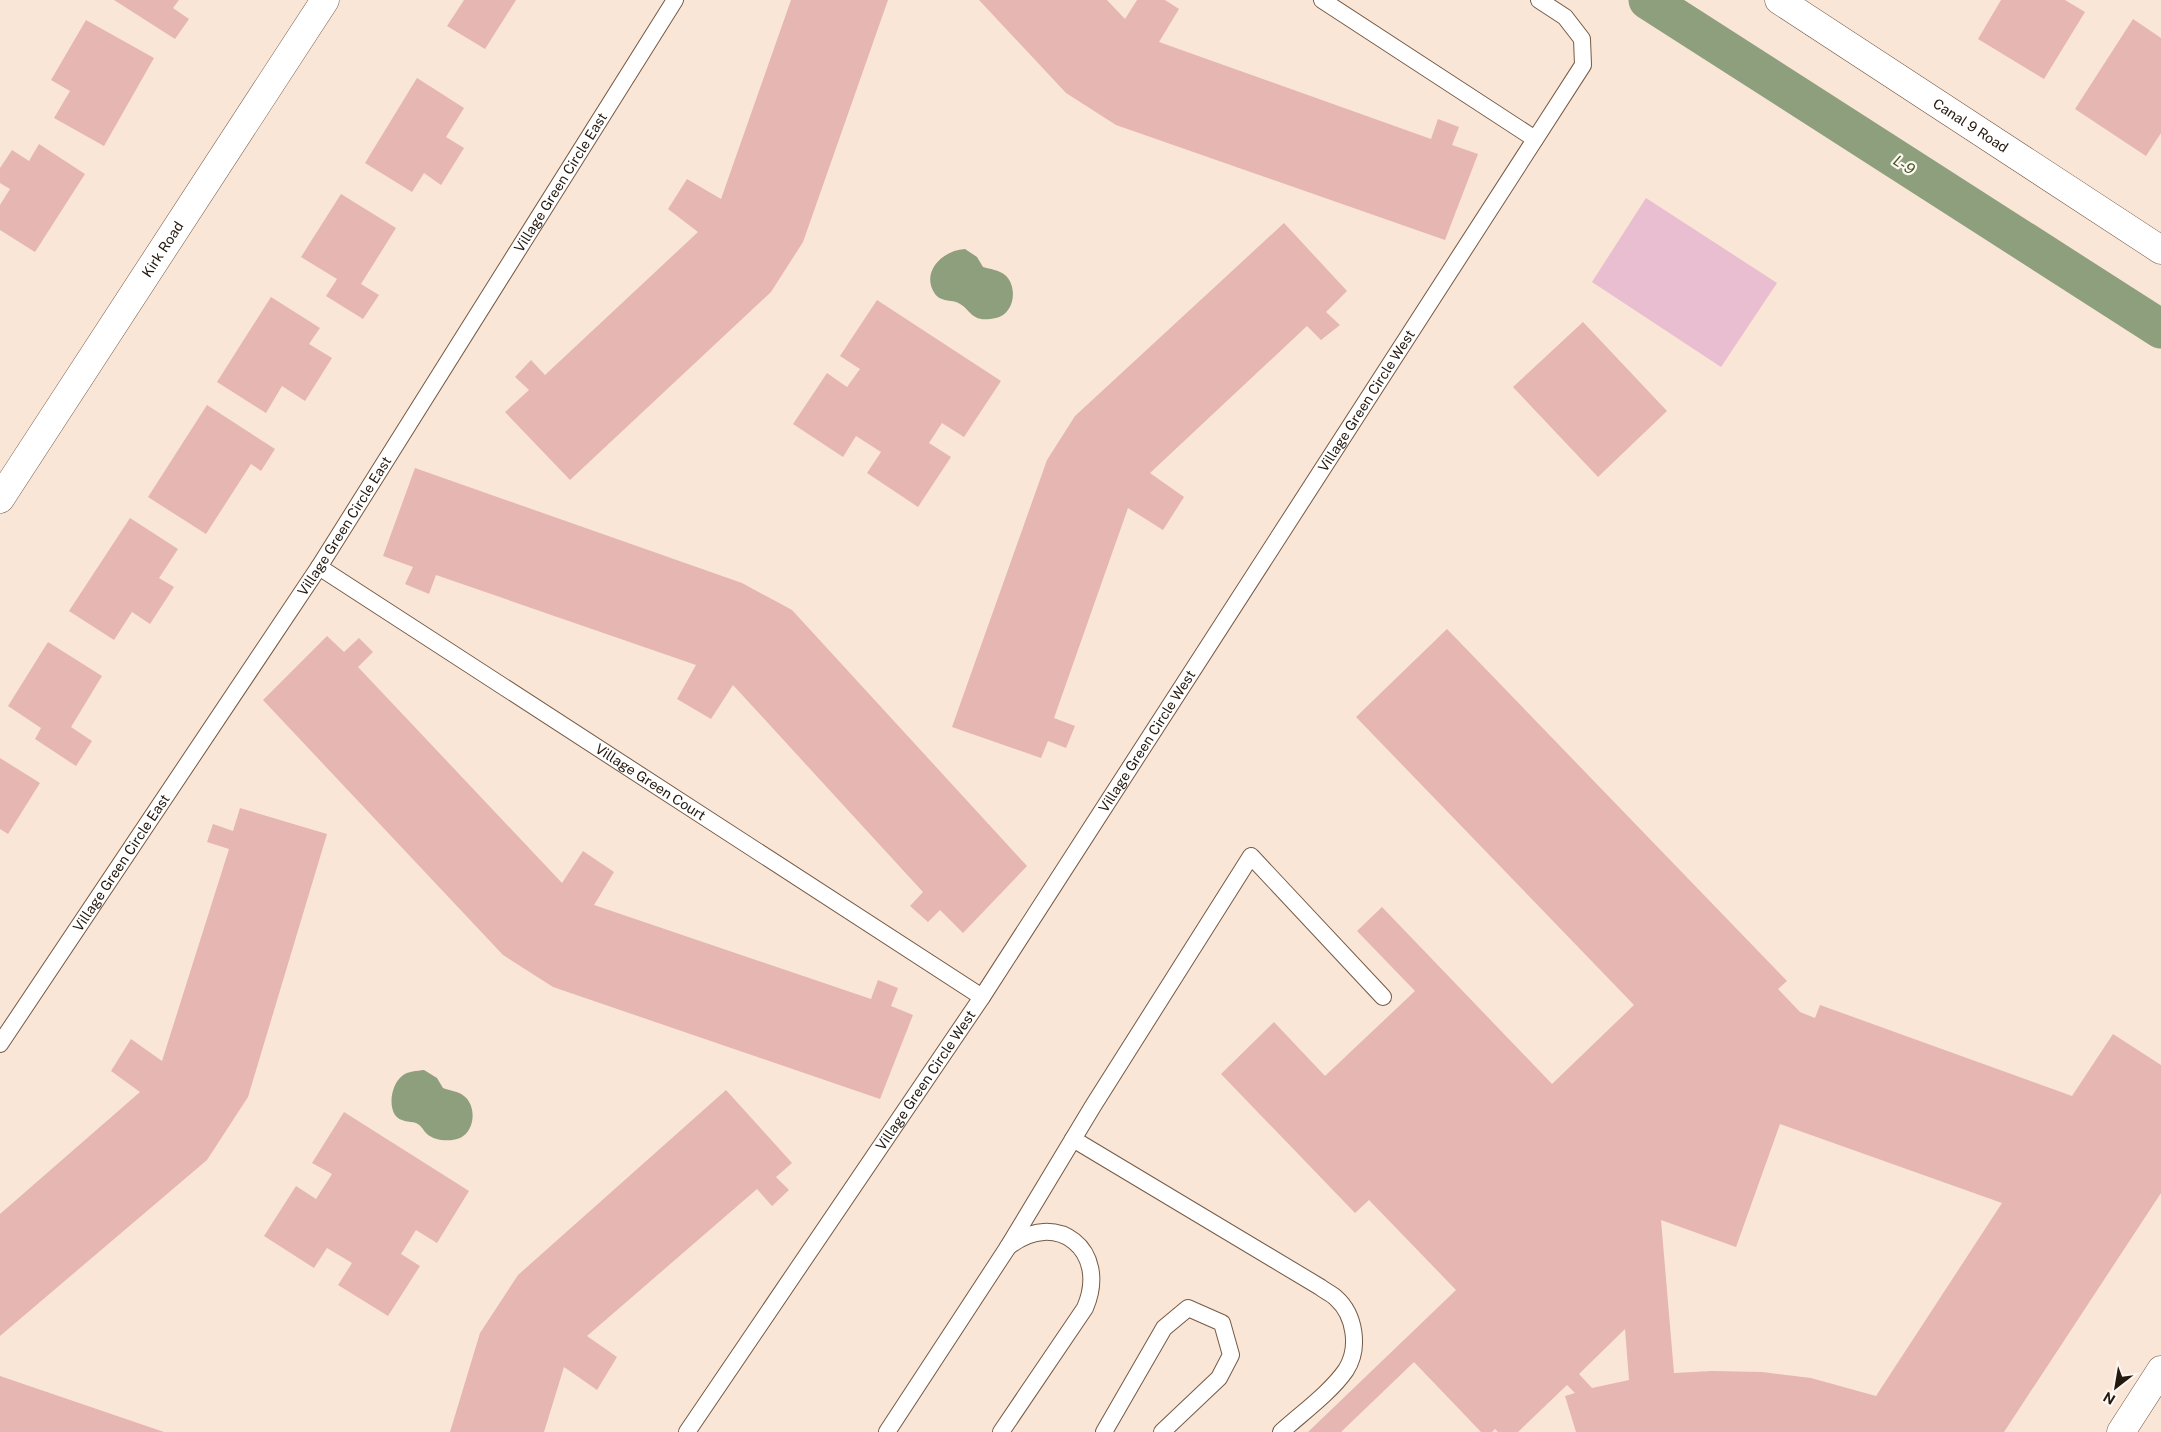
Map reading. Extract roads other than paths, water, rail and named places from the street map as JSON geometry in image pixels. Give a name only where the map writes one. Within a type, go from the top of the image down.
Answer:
[{"type":"street","name":"Kirk Road","points":[[0,498],[325,0]]},
{"type":"street","name":"Canal 9 Road","points":[[1779,0],[2161,250]]},
{"type":"street","points":[[2121,1432],[2161,1370]]},
{"type":"lane","name":"Village Green Circle East","points":[[0,1044],[319,567],[675,0]]},
{"type":"lane","points":[[1322,0],[1535,139]]},
{"type":"lane","name":"Village Green Circle West","points":[[687,1432],[982,998],[1583,65],[1582,39],[1565,17],[1539,0]]},
{"type":"lane","name":"Village Green Court","points":[[319,567],[982,998]]},
{"type":"lane","points":[[887,1432],[1008,1247],[1073,1138],[1251,856],[1383,997]]},
{"type":"lane","points":[[1073,1138],[1336,1298],[1348,1313],[1354,1332],[1353,1351],[1346,1369],[1334,1383],[1281,1432]]},
{"type":"lane","points":[[1001,1432],[1086,1308],[1092,1293],[1093,1276],[1090,1261],[1080,1247],[1068,1238],[1052,1232],[1036,1232],[1021,1237],[1008,1247]]},
{"type":"lane","points":[[1104,1432],[1164,1328],[1188,1308],[1222,1323],[1231,1355],[1219,1378],[1162,1432]]},
{"type":"waterway","name":"L-9","points":[[1648,0],[2161,329]]}]
